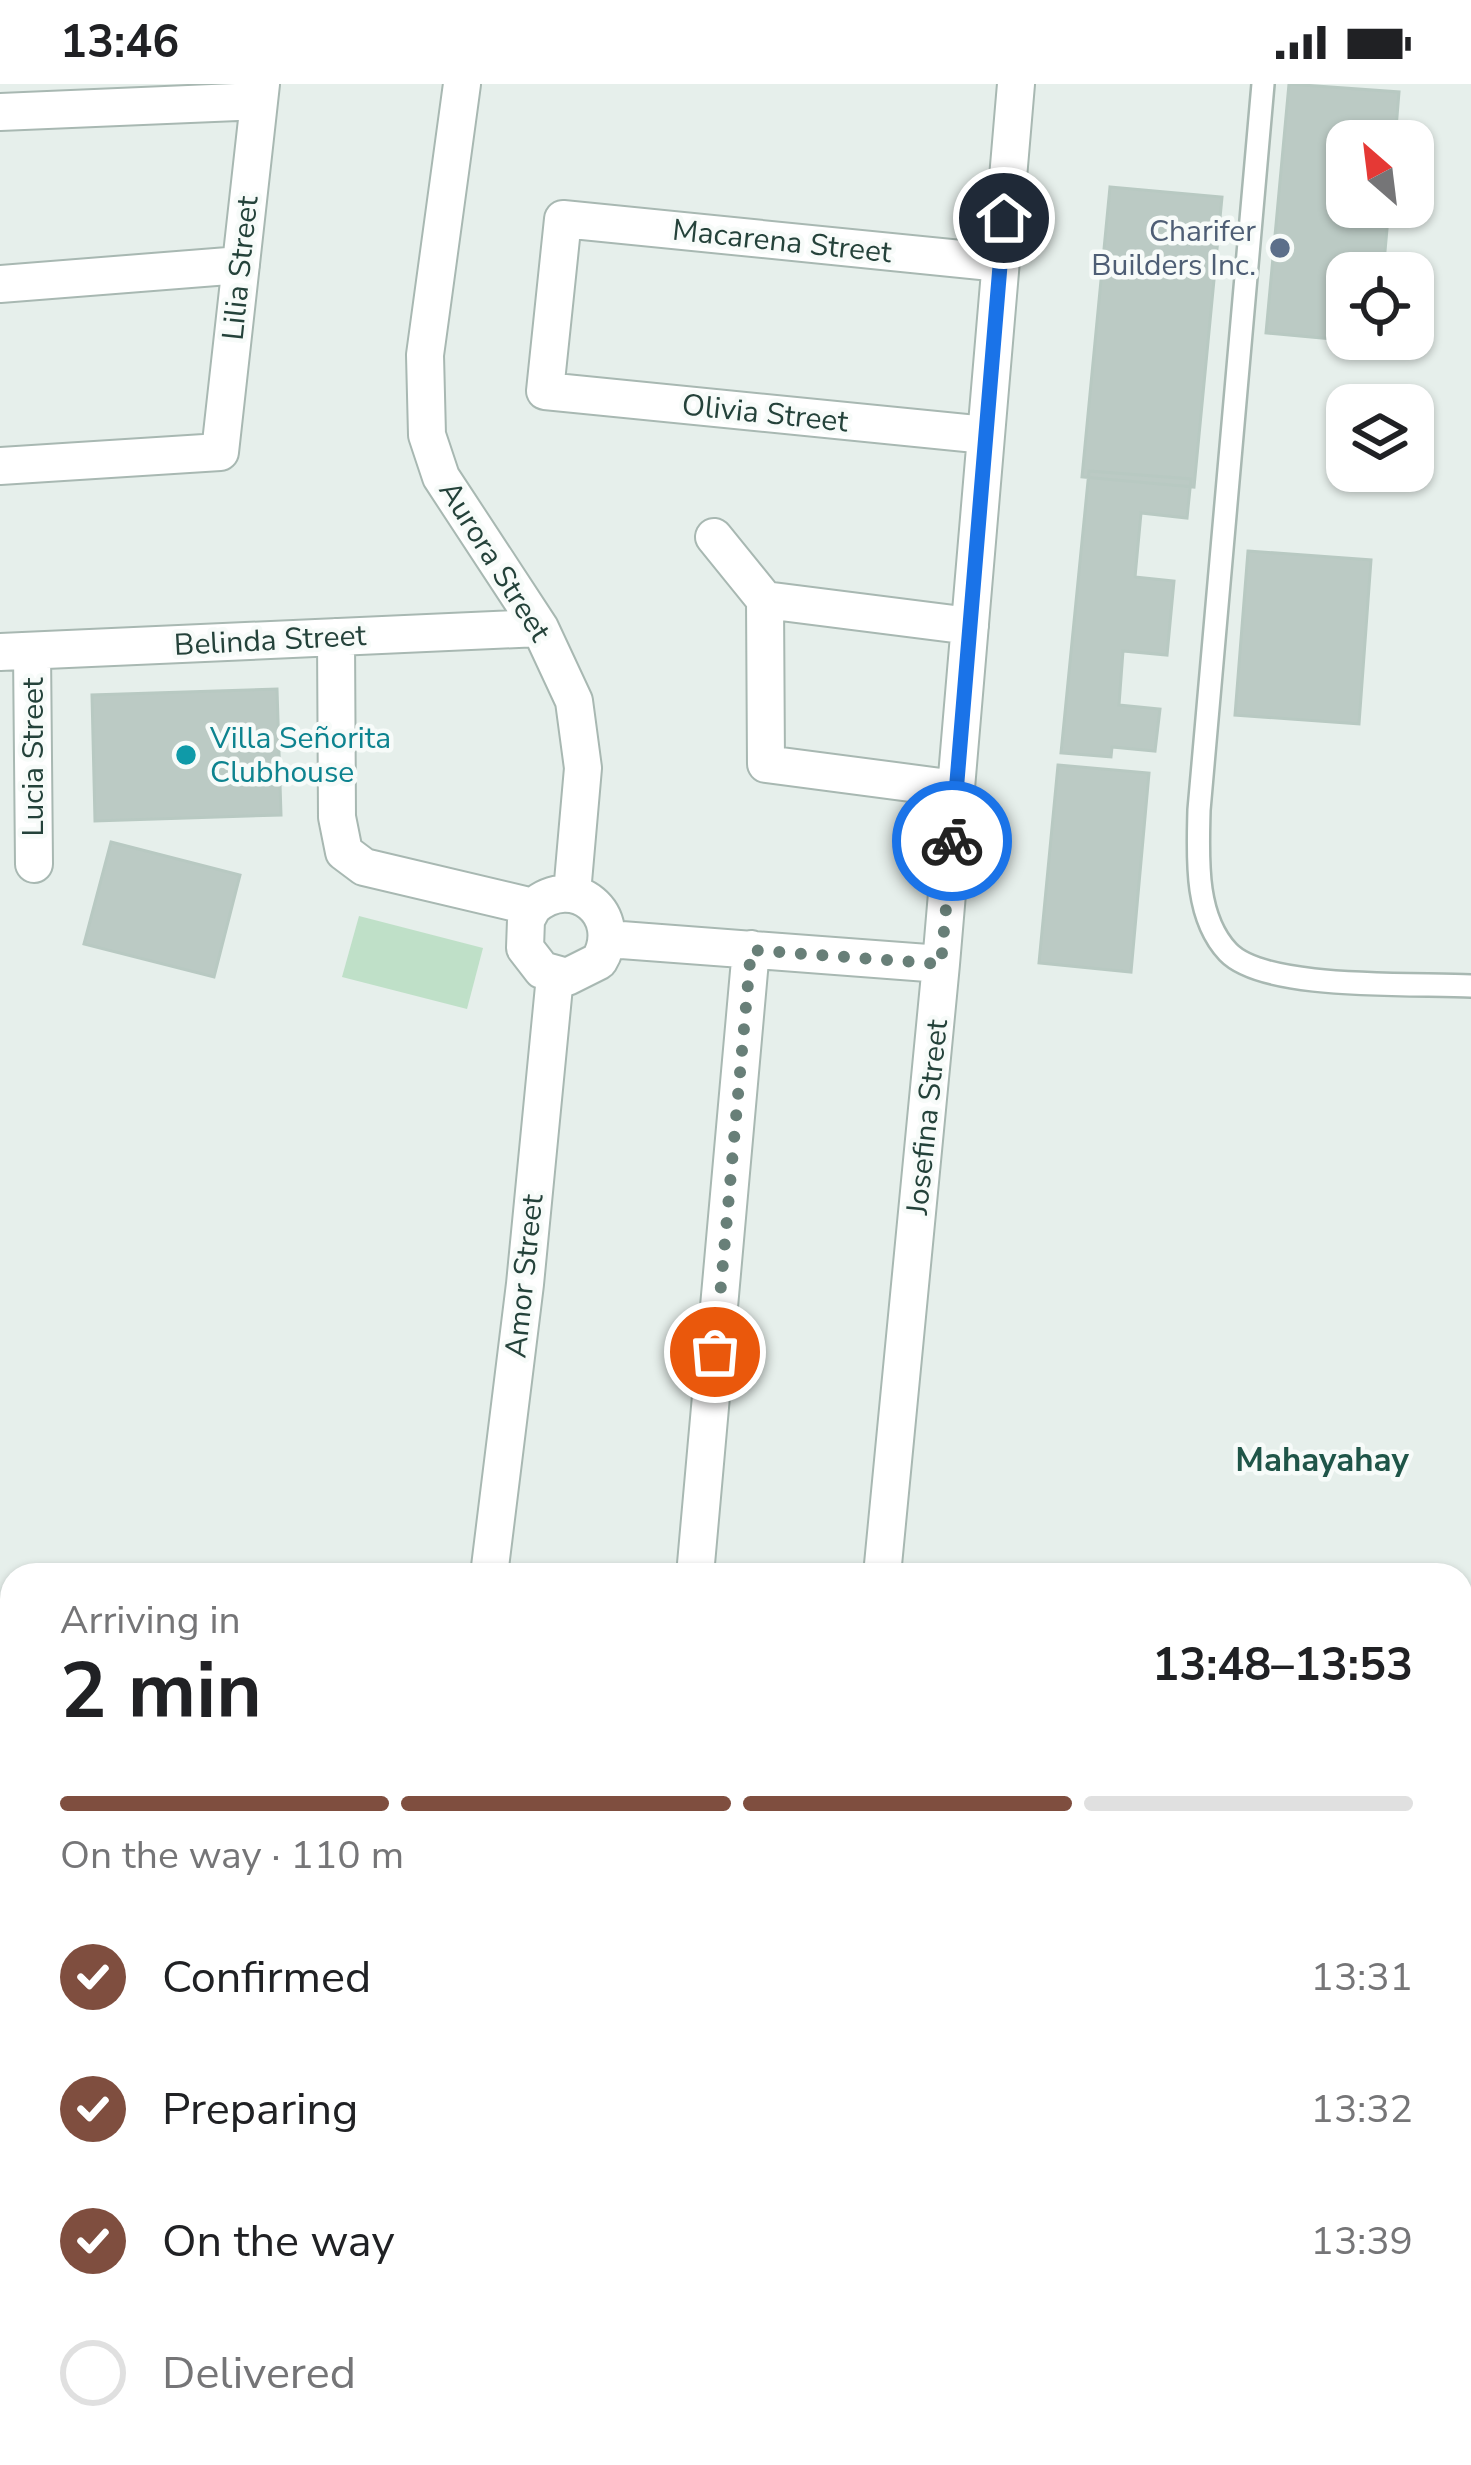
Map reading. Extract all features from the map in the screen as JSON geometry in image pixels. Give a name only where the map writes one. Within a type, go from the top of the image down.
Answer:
[{"type":"street","name":"Aurora Street","points":[[462,84],[425,355],[427,435],[441,477],[540,628],[574,700],[581,734],[572,892]]},
{"type":"street","name":"Josefina Street","points":[[883,1563],[941,964],[1016,84]]},
{"type":"street","points":[[0,112],[260,92]]},
{"type":"street","name":"Lilia Street","points":[[0,466],[220,452],[260,92]]},
{"type":"street","name":"Macarena Street","points":[[545,391],[563,219],[1001,263]]},
{"type":"street","points":[[0,284],[241,266]]},
{"type":"street","name":"Olivia Street","points":[[545,391],[986,435]]},
{"type":"street","points":[[713,537],[765,600],[766,764],[956,789]]},
{"type":"street","points":[[765,600],[970,626]]},
{"type":"street","name":"Belinda Street","points":[[16,652],[540,628]]},
{"type":"street","points":[[336,638],[337,817],[344,851],[364,867],[533,907]]},
{"type":"street","name":"Lucia Street","points":[[16,652],[34,864]]},
{"type":"street","points":[[572,892],[584,896],[603,914],[608,939],[599,961],[590,969],[555,976],[532,960],[525,948],[526,920],[533,907],[550,895],[572,892]]},
{"type":"street","points":[[608,939],[941,964]]},
{"type":"street","points":[[696,1563],[751,950]]},
{"type":"street","name":"Amor Street","points":[[490,1563],[525,1284],[555,976]]},
{"type":"lane","points":[[1263,84],[1199,811],[1198,870],[1208,920],[1228,952],[1256,971],[1288,978],[1471,986]]},
{"type":"green space","points":[[359,916],[483,948],[467,1009],[342,977]]},
{"type":"building","points":[[1289,84],[1399,92],[1397,120],[1326,120],[1326,228],[1387,228],[1385,252],[1326,252],[1326,338],[1266,333]]},
{"type":"building","points":[[1110,187],[1222,197],[1194,487],[1082,477]]},
{"type":"building","points":[[1089,471],[1191,479],[1187,518],[1141,513],[1135,577],[1174,581],[1167,655],[1123,651],[1119,705],[1160,709],[1155,751],[1112,747],[1111,757],[1061,753]]},
{"type":"building","points":[[1248,551],[1371,560],[1359,724],[1235,715]]},
{"type":"building","name":"Villa Señorita Clubhouse","points":[[277,689],[281,815],[95,821],[92,695]]},
{"type":"building","points":[[1058,765],[1149,773],[1131,972],[1039,963]]},
{"type":"building","points":[[111,842],[240,875],[214,977],[84,944]]},
{"type":"way so far","points":[[715,1352],[751,950],[941,964],[952,841]]},
{"type":"place","name":"Charifer Builders Inc.","points":[[1280,248]]},
{"type":"place","name":"Villa Señorita Clubhouse","points":[[186,755]]},
{"type":"district","name":"Mahayahay","points":[[1322,1459]]},
{"type":"route","points":[[952,841],[1004,218]]}]
